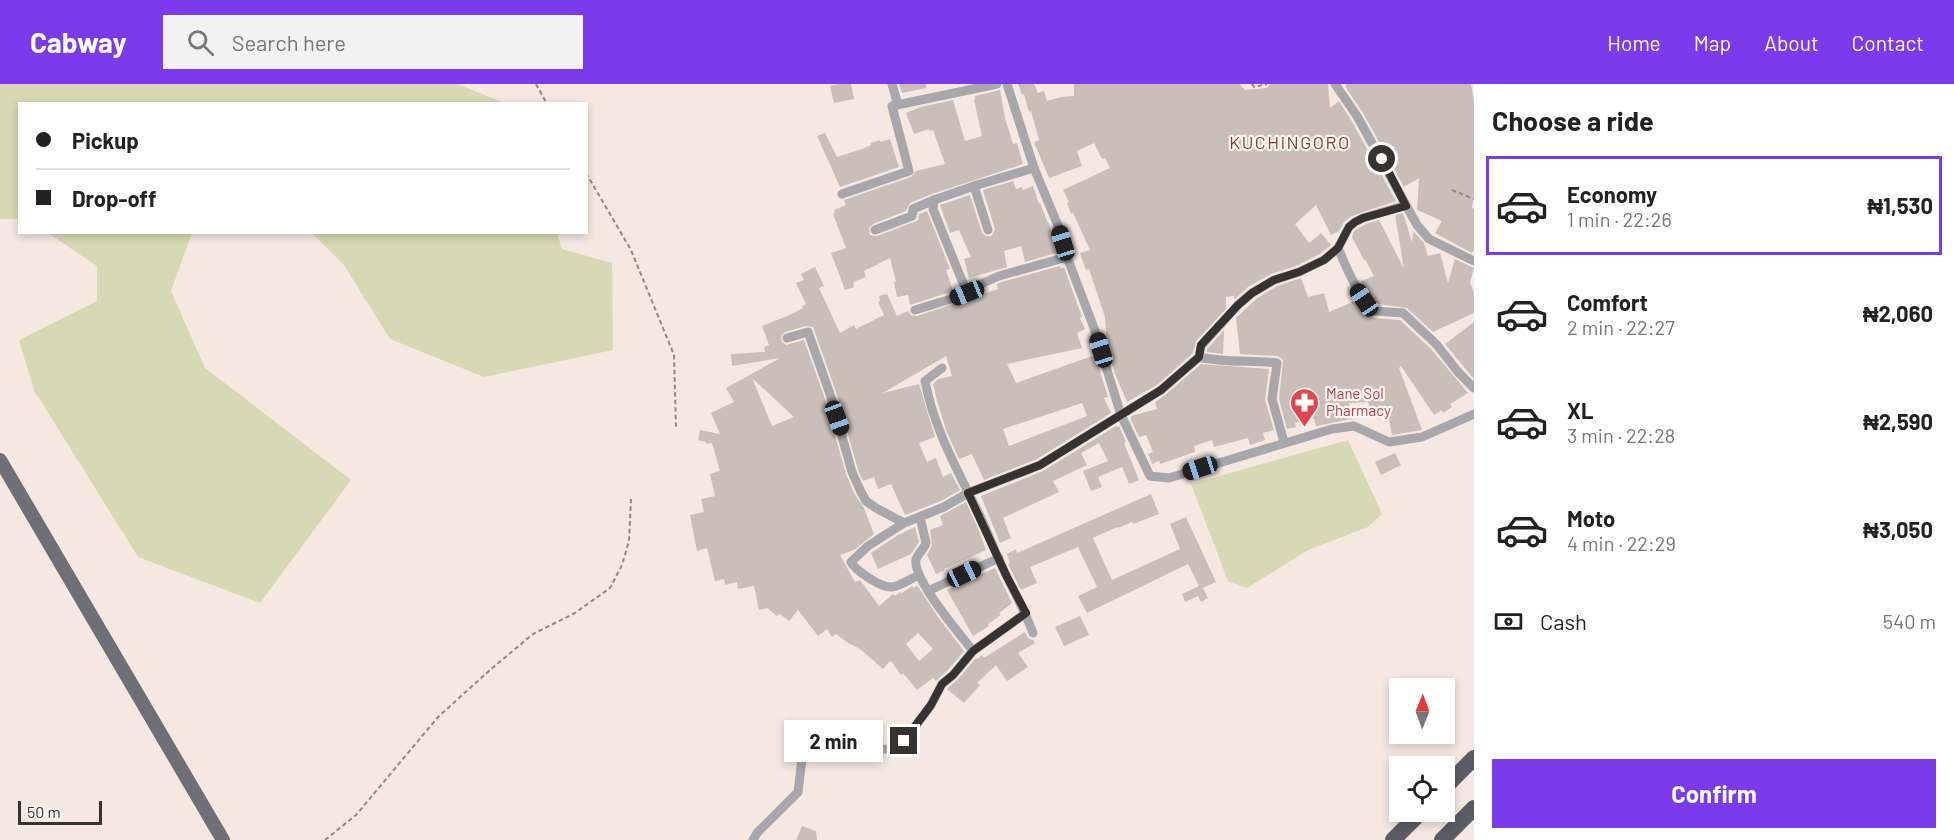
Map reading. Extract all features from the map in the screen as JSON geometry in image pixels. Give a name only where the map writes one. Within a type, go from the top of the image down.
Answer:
[{"type":"highway","points":[[1455,777],[1474,758]]},
{"type":"highway","points":[[1442,840],[1474,808]]},
{"type":"highway","points":[[1393,840],[1411,822]]},
{"type":"main road","points":[[0,460],[223,840]]},
{"type":"street","points":[[892,84],[898,105]]},
{"type":"street","points":[[842,194],[909,171],[892,106],[997,84]]},
{"type":"street","points":[[1007,84],[1034,168],[1059,228],[1067,257],[1094,328],[1121,415],[1150,476],[1169,477],[1332,429],[1354,426],[1389,442],[1422,437],[1465,420],[1474,414]]},
{"type":"street","points":[[1335,84],[1357,116],[1406,206],[1429,239],[1474,261]]},
{"type":"street","points":[[875,230],[912,216],[913,209],[934,200],[1034,168]]},
{"type":"street","points":[[974,186],[988,230]]},
{"type":"street","points":[[934,200],[933,209],[967,293]]},
{"type":"street","points":[[919,575],[894,587],[886,587],[865,576],[852,566],[851,562],[868,546],[904,523],[944,507],[968,493],[1040,465],[1161,390],[1199,357],[1201,345],[1252,293],[1274,280],[1299,272],[1324,260],[1338,248],[1349,227],[1355,222],[1406,206]]},
{"type":"street","points":[[1338,248],[1353,283],[1364,300],[1375,311],[1404,313],[1437,345],[1474,388]]},
{"type":"street","points":[[915,310],[967,293],[974,286],[999,276],[1067,257]]},
{"type":"street","points":[[787,338],[808,332],[830,394],[852,472],[866,501],[904,523]]},
{"type":"street","points":[[1199,357],[1222,361],[1277,363],[1272,399],[1284,442]]},
{"type":"street","points":[[942,368],[925,381],[944,444],[1026,613],[1033,633]]},
{"type":"street","points":[[920,517],[926,543],[917,555],[919,575],[928,591],[973,651]]},
{"type":"street","points":[[928,591],[999,558]]},
{"type":"street","points":[[753,840],[757,833],[798,792],[802,759],[810,751],[825,742],[847,742],[857,748],[870,750],[887,749],[904,741],[931,705],[942,684],[953,675],[973,651],[1026,613]]},
{"type":"path","points":[[536,84],[546,102]]},
{"type":"path","points":[[1252,84],[1254,87],[1267,84]]},
{"type":"path","points":[[588,176],[631,250],[674,355],[676,428]]},
{"type":"path","points":[[1452,190],[1474,199]]},
{"type":"path","points":[[324,840],[356,815],[438,717],[490,670],[532,634],[575,613],[610,588],[622,565],[629,541],[631,499]]},
{"type":"green space","points":[[0,84],[457,84],[502,102],[18,102],[18,219],[0,219]]},
{"type":"green space","points":[[49,234],[192,234],[171,291],[205,368],[351,480],[260,603],[138,557],[34,390],[19,340],[97,301],[97,266]]},
{"type":"green space","points":[[313,234],[557,234],[562,249],[612,263],[613,350],[484,377],[390,339],[344,265]]},
{"type":"green space","points":[[1348,440],[1382,514],[1368,527],[1308,550],[1247,588],[1228,581],[1191,484]]},
{"type":"building","points":[[851,84],[854,99],[834,103],[830,86]]},
{"type":"building","points":[[899,84],[926,84],[926,88],[902,93]]},
{"type":"building","points":[[1018,84],[1034,84],[1038,93],[1044,91],[1047,101],[1074,96],[1074,84],[1240,84],[1245,90],[1267,88],[1270,84],[1328,84],[1330,108],[1339,101],[1396,201],[1352,216],[1344,222],[1339,231],[1331,235],[1316,205],[1295,224],[1309,243],[1321,233],[1331,245],[1320,254],[1296,266],[1271,274],[1248,287],[1234,300],[1234,296],[1226,297],[1226,309],[1196,341],[1193,353],[1157,385],[1127,402],[1115,374],[1106,343],[1105,317],[1089,269],[1086,270],[1080,253],[1090,250],[1073,213],[1071,214],[1067,203],[1069,202],[1063,190],[1110,168],[1105,158],[1102,159],[1094,143],[1077,151],[1082,166],[1049,178],[1034,142],[1039,140],[1031,111],[1029,112],[1024,94],[1022,95]]},
{"type":"building","points":[[1346,84],[1471,84],[1474,102],[1472,208],[1474,209],[1474,250],[1472,253],[1435,233],[1442,221],[1417,210],[1419,178],[1404,187],[1363,113],[1346,88]]},
{"type":"building","points":[[1000,90],[1013,144],[1017,143],[1023,164],[910,203],[906,211],[873,224],[869,228],[870,235],[877,236],[918,220],[919,214],[927,211],[950,269],[946,270],[953,291],[910,305],[908,295],[897,297],[890,258],[864,271],[866,277],[853,282],[854,287],[845,290],[831,253],[846,248],[833,214],[834,210],[846,205],[844,200],[911,177],[916,171],[945,164],[933,130],[929,131],[929,129],[914,134],[906,113],[953,100],[965,141],[982,136],[975,96]]},
{"type":"building","points":[[825,133],[837,157],[865,148],[871,143],[890,139],[899,167],[840,187],[817,136]]},
{"type":"building","points":[[1013,181],[1016,189],[1022,187],[1023,190],[1033,186],[1049,223],[1056,253],[1025,262],[1021,246],[1004,251],[1007,267],[969,278],[964,259],[971,257],[959,230],[950,233],[940,205],[970,195],[982,233],[991,236],[995,229],[983,190]]},
{"type":"building","points":[[1403,213],[1412,242],[1413,231],[1424,243],[1428,256],[1440,253],[1448,283],[1455,259],[1474,268],[1470,282],[1474,293],[1474,313],[1433,332],[1407,308],[1378,304],[1361,281],[1374,276],[1352,237],[1354,231],[1379,220],[1404,269],[1395,215]]},
{"type":"building","points":[[1060,266],[1064,267],[1085,329],[1077,333],[1082,348],[1007,364],[1016,383],[1095,355],[1108,397],[1104,398],[1111,413],[1037,459],[984,480],[972,454],[959,459],[946,430],[933,384],[938,379],[952,376],[946,356],[883,393],[919,384],[935,437],[919,443],[927,462],[936,458],[943,477],[951,473],[960,490],[941,501],[905,515],[891,484],[878,489],[874,477],[863,481],[836,392],[813,327],[806,326],[785,332],[781,336],[782,342],[786,345],[804,340],[824,396],[846,474],[854,493],[864,508],[874,534],[854,550],[840,555],[855,582],[860,580],[879,606],[893,594],[895,596],[917,585],[964,651],[936,681],[933,678],[917,690],[903,673],[901,675],[892,662],[889,662],[883,669],[860,649],[836,634],[832,637],[827,629],[818,636],[798,610],[789,621],[780,614],[777,616],[767,608],[759,610],[754,586],[738,589],[737,582],[725,585],[724,579],[715,581],[707,548],[697,551],[690,515],[704,512],[701,499],[715,496],[710,474],[720,471],[712,443],[706,444],[698,440],[700,430],[720,434],[711,413],[734,402],[726,388],[780,358],[732,366],[731,354],[765,352],[764,347],[769,345],[762,326],[803,308],[802,306],[806,304],[796,283],[804,280],[801,274],[815,267],[824,286],[819,288],[840,333],[854,325],[856,329],[884,315],[878,302],[880,301],[879,296],[887,294],[897,316],[908,311],[911,315],[917,316],[998,289],[997,284]],"holes":[[[752,378],[794,417],[772,426]],[[1082,403],[1087,416],[1009,446],[1003,429]],[[918,633],[933,649],[919,661],[906,644]]]},
{"type":"building","points":[[1301,278],[1308,297],[1324,293],[1329,312],[1357,300],[1374,318],[1400,320],[1432,350],[1468,393],[1450,404],[1452,407],[1443,413],[1442,410],[1434,415],[1401,366],[1399,368],[1422,430],[1392,435],[1387,409],[1371,413],[1368,402],[1349,403],[1352,419],[1316,426],[1314,418],[1295,423],[1296,427],[1287,429],[1279,399],[1283,360],[1278,356],[1240,354],[1236,318],[1256,299],[1277,286]]},
{"type":"building","points":[[1474,322],[1474,378],[1473,378],[1445,344]]},
{"type":"building","points":[[1224,330],[1223,354],[1207,352],[1207,349]]},
{"type":"building","points":[[1201,364],[1269,369],[1265,400],[1274,430],[1263,433],[1265,440],[1250,445],[1248,438],[1214,447],[1212,440],[1194,446],[1195,452],[1160,464],[1159,461],[1152,464],[1148,454],[1153,452],[1146,435],[1139,437],[1131,416],[1157,409],[1155,402]]},
{"type":"building","points":[[1119,426],[1126,442],[1124,443],[1139,480],[1129,484],[1122,467],[1098,477],[1102,487],[1091,491],[1083,471],[1108,461],[1099,443],[1081,453],[1087,465],[1053,481],[1059,492],[1003,518],[1011,538],[1000,543],[981,496],[1043,471]]},
{"type":"building","points":[[1395,453],[1401,465],[1381,475],[1375,462]]},
{"type":"building","points":[[1151,494],[1159,514],[1133,524],[1132,522],[1117,527],[1093,538],[1112,580],[1180,549],[1170,524],[1186,517],[1216,582],[1203,588],[1208,598],[1201,602],[1198,596],[1185,602],[1182,594],[1199,586],[1188,564],[1087,613],[1078,596],[1097,587],[1078,547],[1030,567],[1037,583],[1021,590],[1008,564],[1010,563],[1007,554],[1016,549],[1017,553]]},
{"type":"building","points":[[966,502],[986,550],[936,574],[927,555],[932,545],[930,530],[943,525],[940,516]]},
{"type":"building","points":[[915,527],[919,542],[911,554],[878,569],[871,553]]},
{"type":"building","points":[[995,568],[1012,603],[988,624],[989,626],[973,636],[947,590]]},
{"type":"building","points":[[1080,616],[1089,635],[1064,646],[1055,627]]},
{"type":"building","points":[[1025,632],[1028,638],[1035,643],[1018,653],[1028,667],[1007,681],[996,665],[977,683],[980,685],[964,703],[947,689],[976,658],[982,655],[984,658]]},
{"type":"building","points":[[802,826],[816,831],[817,840],[796,840]]},
{"type":"place","name":"Mane Sol Pharmacy","points":[[1305,428]]},
{"type":"district","name":"KUCHINGORO","points":[[1290,142]]},
{"type":"route","points":[[904,741],[931,705],[942,684],[953,675],[973,651],[1026,613],[968,493],[1040,465],[1161,390],[1199,357],[1201,345],[1252,293],[1274,280],[1299,272],[1324,260],[1338,248],[1349,227],[1355,222],[1406,206],[1382,159]]}]
